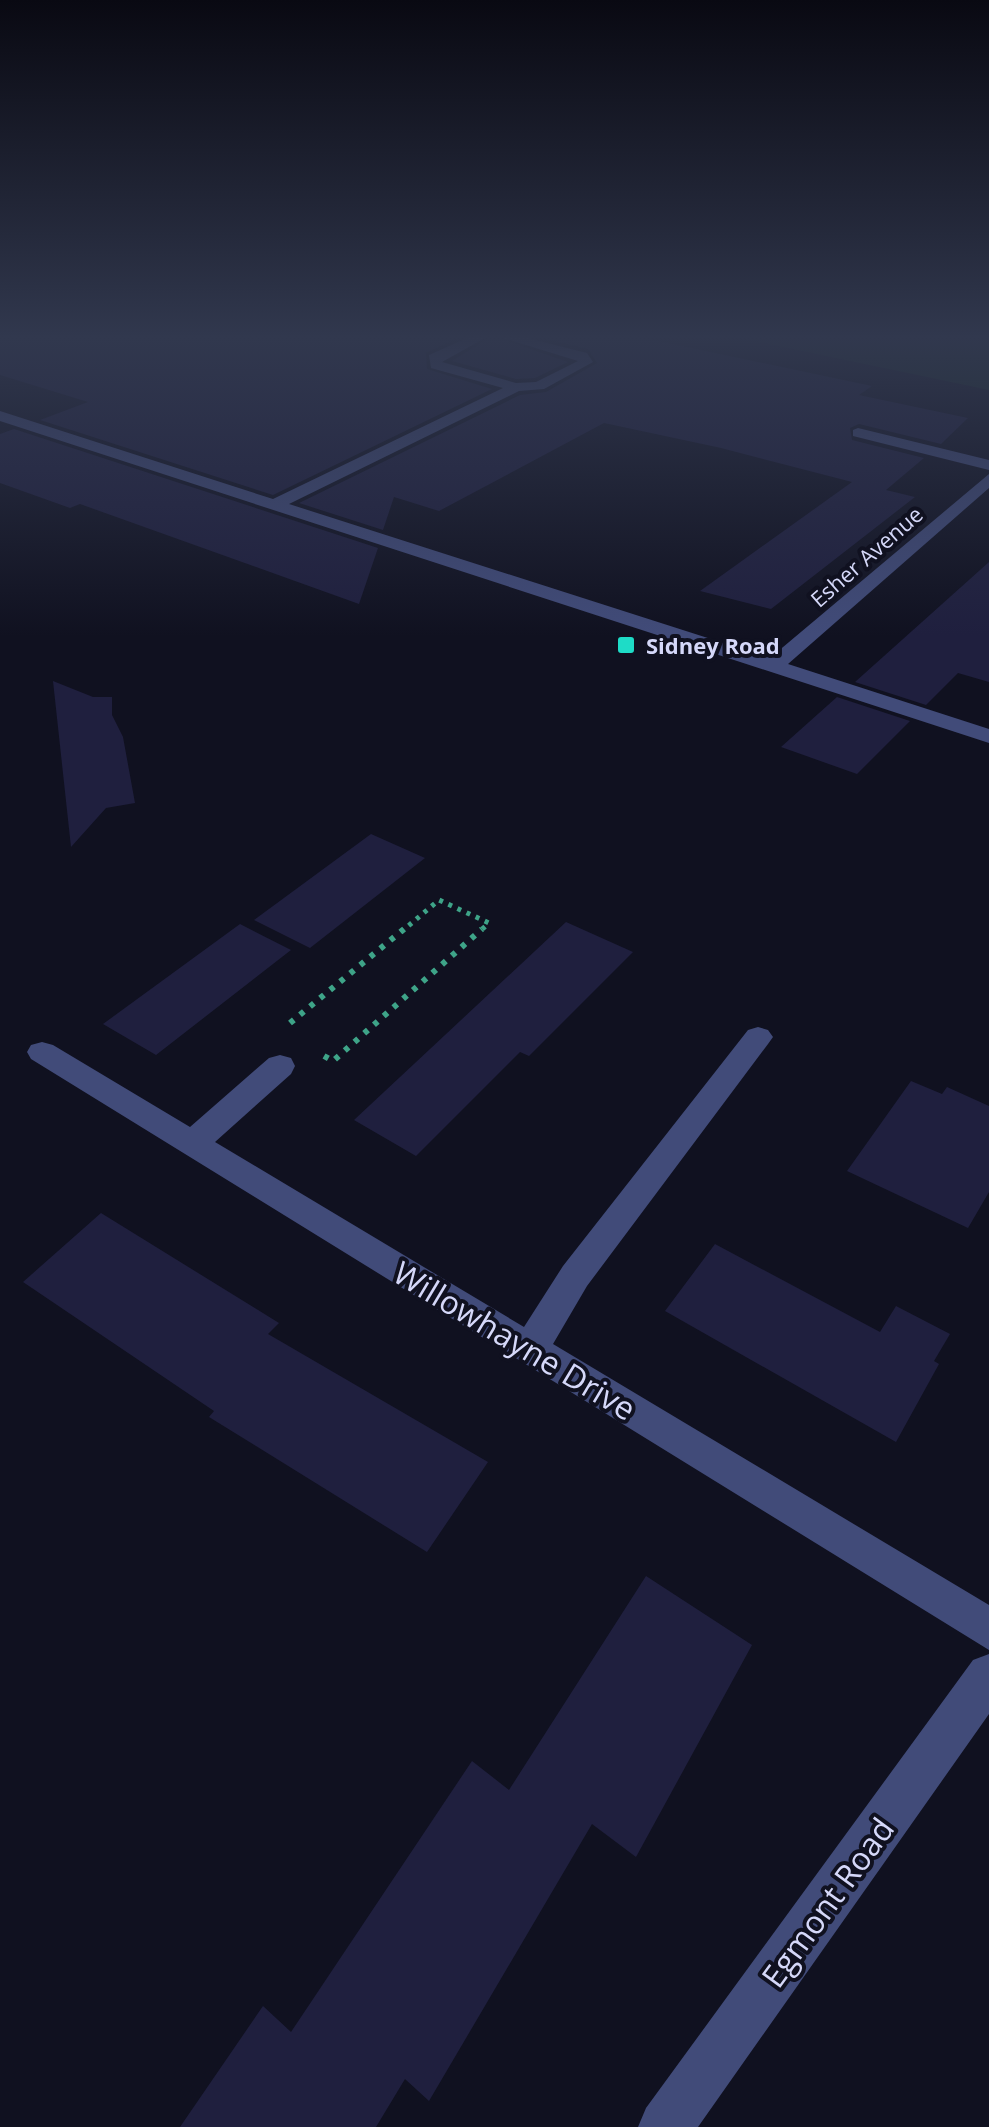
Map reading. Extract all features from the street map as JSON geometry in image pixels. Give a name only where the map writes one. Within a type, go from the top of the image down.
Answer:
[{"type":"street","points":[[65,437],[989,736]]},
{"type":"street","points":[[274,505],[413,437]]},
{"type":"street","points":[[875,437],[989,465]]},
{"type":"street","name":"Esher Avenue","points":[[774,666],[989,479]]},
{"type":"street","points":[[530,1349],[575,1276],[758,1037]]},
{"type":"street","name":"Willowhayne Drive","points":[[42,1052],[989,1629]]},
{"type":"street","points":[[193,1144],[280,1066]]},
{"type":"street","name":"Egmont Road","points":[[665,2127],[989,1676]]},
{"type":"path","points":[[280,1032],[439,900],[490,923],[333,1061],[320,1054]]},
{"type":"building","points":[[0,437],[39,437],[378,548],[359,604],[80,504],[70,508],[0,483]]},
{"type":"building","points":[[94,437],[392,437],[273,495]]},
{"type":"building","points":[[434,437],[577,437],[439,511],[394,497],[383,530],[299,503]]},
{"type":"building","points":[[671,437],[852,437],[924,458],[886,490],[915,497],[771,609],[700,591],[852,482]]},
{"type":"building","points":[[913,437],[948,437],[941,444]]},
{"type":"building","points":[[989,562],[989,682],[958,673],[926,705],[855,682]]},
{"type":"building","points":[[53,681],[93,697],[112,697],[112,715],[123,737],[135,803],[106,808],[71,847]]},
{"type":"building","points":[[837,697],[910,721],[857,774],[781,747]]},
{"type":"building","points":[[371,834],[425,858],[310,948],[254,920]]},
{"type":"building","points":[[566,922],[633,952],[529,1056],[520,1052],[416,1156],[354,1120]]},
{"type":"building","points":[[240,924],[291,950],[156,1055],[103,1024]]},
{"type":"building","points":[[911,1081],[942,1094],[947,1087],[989,1106],[989,1192],[968,1228],[847,1171]]},
{"type":"building","points":[[101,1213],[279,1323],[268,1334],[488,1462],[427,1552],[209,1417],[214,1411],[23,1282]]},
{"type":"building","points":[[715,1244],[880,1332],[896,1306],[950,1334],[934,1361],[939,1364],[896,1442],[665,1311]]},
{"type":"building","points":[[646,1576],[752,1645],[636,1857],[592,1824],[429,2101],[405,2079],[376,2127],[180,2127],[263,2006],[291,2032],[472,1761],[509,1790]]},
{"type":"place","name":"Sidney Road","points":[[626,645]]}]
